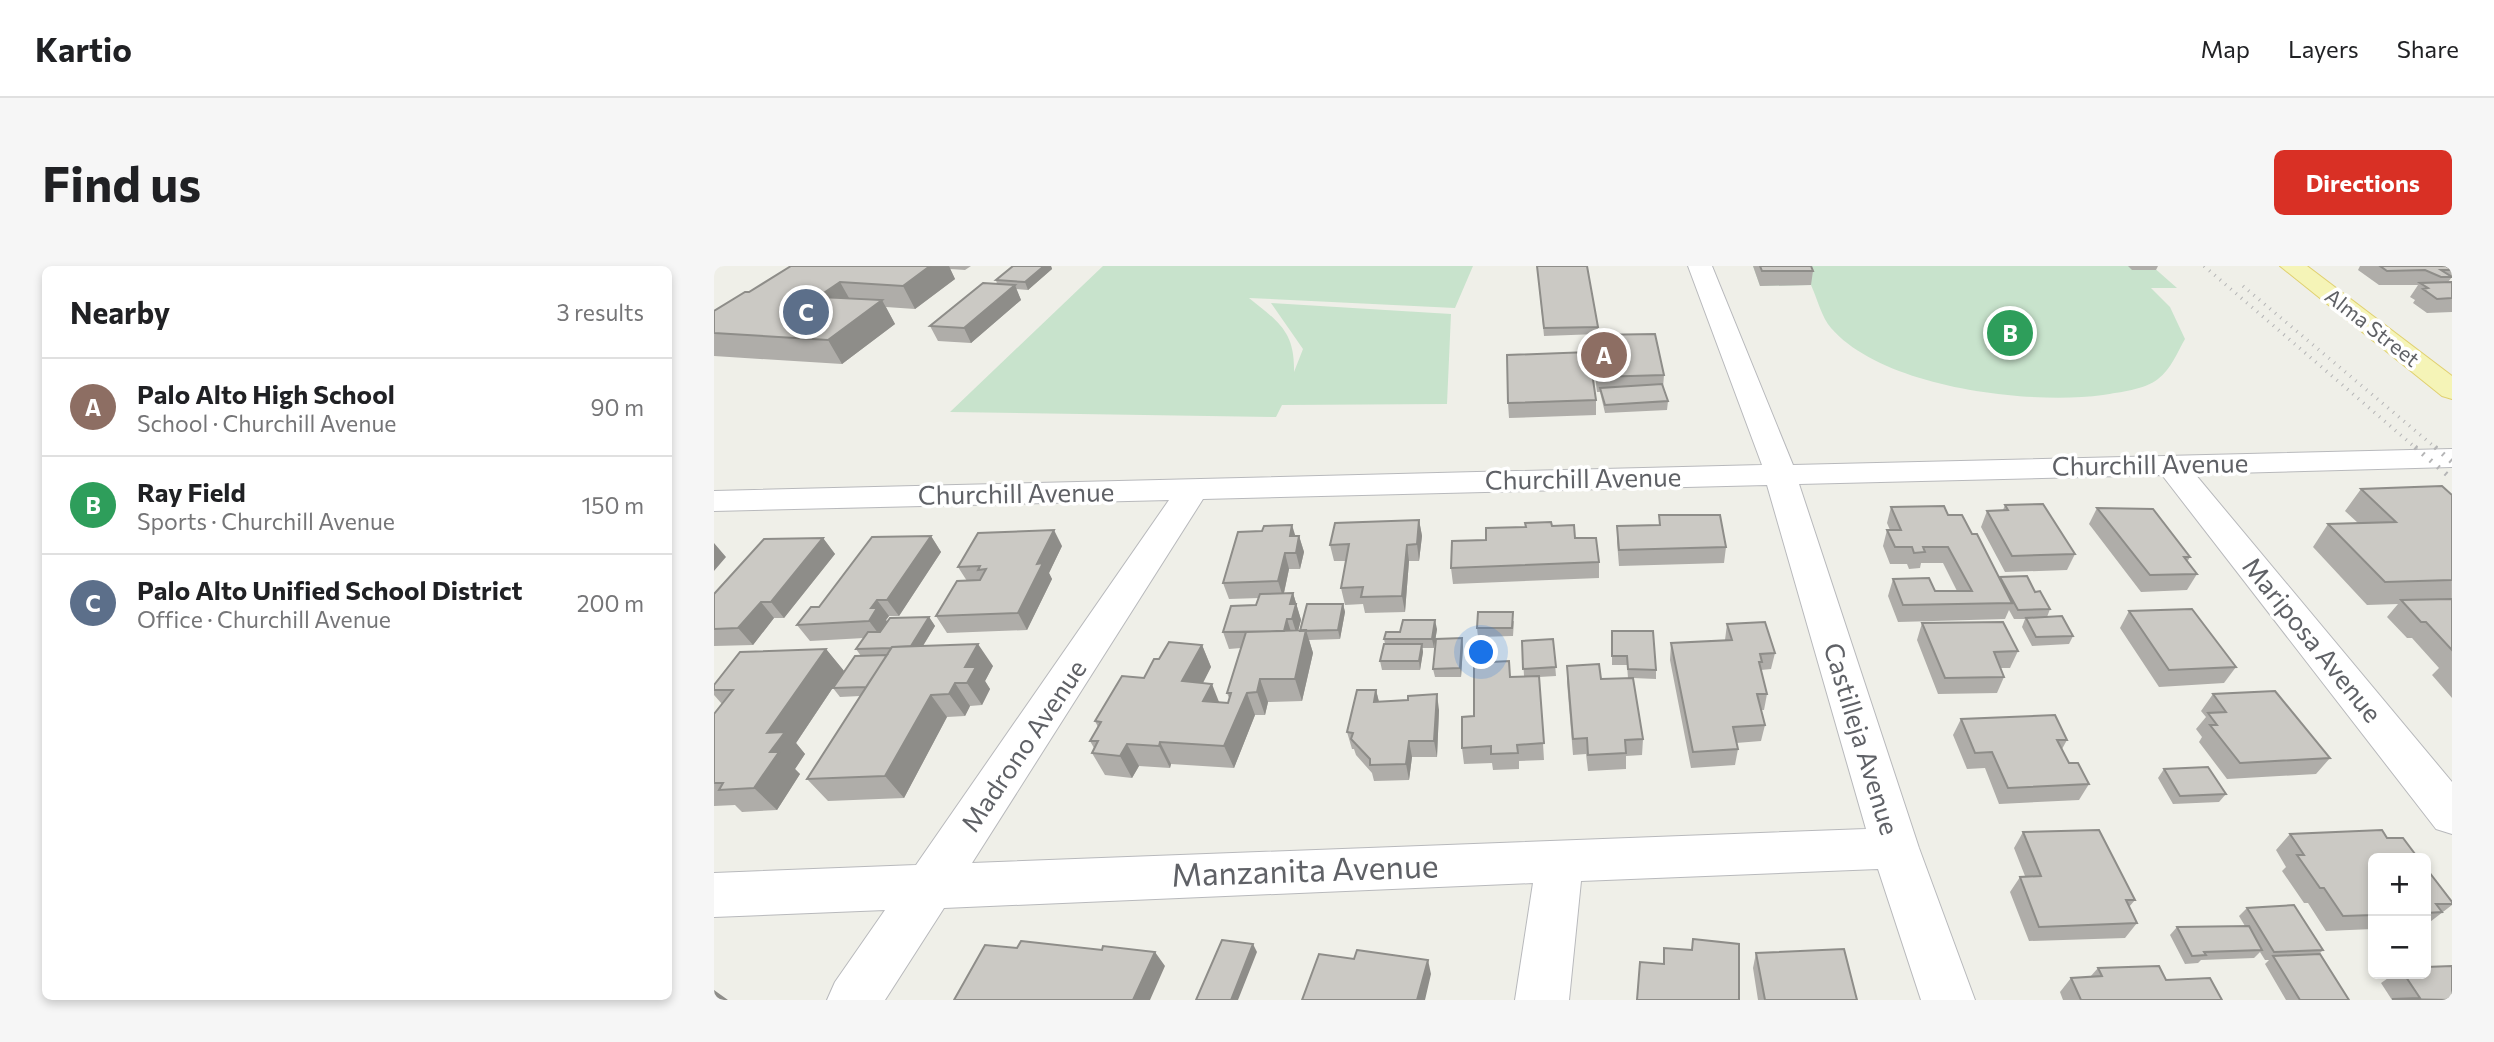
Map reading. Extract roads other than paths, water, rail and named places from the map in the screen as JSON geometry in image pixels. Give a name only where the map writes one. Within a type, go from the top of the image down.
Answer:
[{"type":"main road","name":"Alma Street","points":[[2292,266],[2452,390]]},
{"type":"street","name":"Castilleja Avenue","points":[[1700,266],[1765,429],[1895,848],[1948,1000]]},
{"type":"street","name":"Churchill Avenue","points":[[714,502],[2452,458]]},
{"type":"street","name":"Mariposa Avenue","points":[[2171,465],[2452,815]]},
{"type":"street","name":"Madrono Avenue","points":[[854,1000],[1192,489]]},
{"type":"street","name":"Manzanita Avenue","points":[[714,895],[1895,848]]},
{"type":"street","points":[[1542,1000],[1556,904],[1558,861]]},
{"type":"railway","points":[[2204,266],[2417,449]]},
{"type":"railway","points":[[2243,286],[2437,449]]},
{"type":"railway","points":[[2415,447],[2452,479]]},
{"type":"railway","points":[[2435,447],[2452,462]]},
{"type":"place","name":"Palo Alto Unified School District","points":[[806,312]]},
{"type":"place","name":"Ray Field","points":[[2010,333]]},
{"type":"place","name":"Palo Alto High School","points":[[1604,355]]}]
